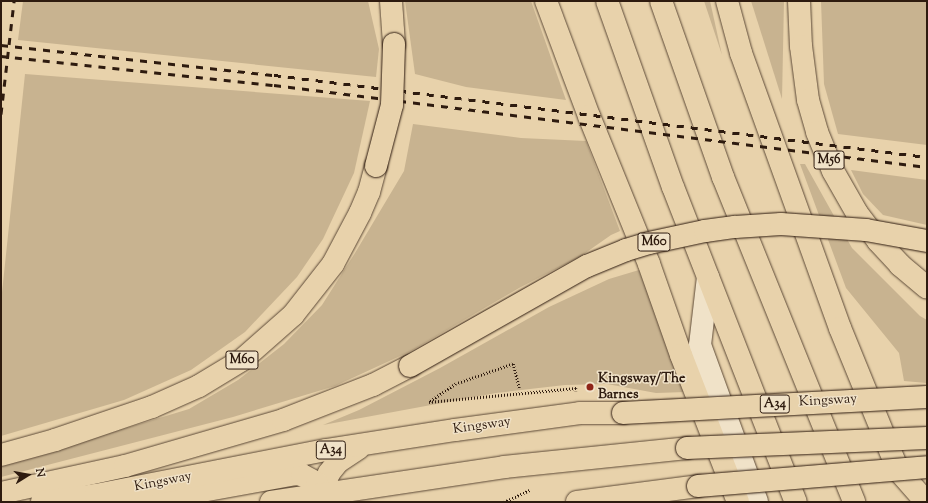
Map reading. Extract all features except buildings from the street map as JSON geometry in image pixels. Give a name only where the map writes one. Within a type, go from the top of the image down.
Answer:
[{"type":"highway","name":"M60","points":[[10,453],[152,407],[178,397],[222,373],[242,360],[293,315],[332,264],[369,192],[392,105],[394,44],[391,1]]},
{"type":"highway","points":[[546,1],[589,116],[649,264],[681,355],[738,502]]},
{"type":"highway","name":"M60","points":[[607,1],[672,187],[796,502]]},
{"type":"highway","points":[[661,1],[723,177],[854,502]]},
{"type":"highway","points":[[727,1],[741,53],[840,328],[898,470],[926,502]]},
{"type":"highway","name":"M56","points":[[799,1],[801,46],[808,100],[816,132],[833,171],[857,214],[878,241],[900,265],[927,288]]},
{"type":"highway","name":"M60","points":[[9,492],[125,466],[243,432],[283,420],[373,385],[410,366],[587,266],[626,250],[656,242],[728,228],[781,224],[866,230],[927,241]]},
{"type":"highway","name":"Kingsway","points":[[42,502],[96,495],[366,444],[580,413],[927,397]]},
{"type":"highway","points":[[271,502],[322,498],[504,466],[687,448],[927,438]]},
{"type":"highway","points":[[322,498],[329,473],[338,462],[366,444]]},
{"type":"highway","points":[[577,502],[698,486],[927,467]]},
{"type":"highway","points":[[96,495],[132,500],[158,499],[294,474],[302,475],[317,483],[322,498]]},
{"type":"lane","points":[[708,277],[700,345],[757,502]]},
{"type":"path","points":[[519,388],[513,364],[456,384],[429,402],[576,388]]},
{"type":"path","points":[[504,502],[530,490]]},
{"type":"shaded area","points":[[23,1],[368,1],[379,49],[376,77],[18,40]]},
{"type":"shaded area","points":[[405,1],[531,1],[566,100],[466,87],[415,74]]},
{"type":"shaded area","points":[[704,1],[710,1],[722,55]]},
{"type":"shaded area","points":[[751,1],[784,1],[782,99]]},
{"type":"shaded area","points":[[821,1],[927,1],[927,145],[838,134],[824,84]]},
{"type":"shaded area","points":[[25,74],[370,101],[354,173],[323,239],[297,277],[245,332],[191,370],[124,400],[1,436],[1,302]]},
{"type":"shaded area","points":[[413,124],[521,138],[586,141],[620,231],[611,235],[581,256],[519,288],[411,351],[335,386],[233,417],[1,477],[1,466],[189,409],[238,380],[284,344],[322,305],[404,171]]},
{"type":"shaded area","points":[[800,164],[805,164],[852,248],[920,316],[927,320],[927,383],[904,381],[899,353],[846,288]]},
{"type":"shaded area","points":[[851,170],[927,180],[927,225],[883,215],[863,194]]},
{"type":"shaded area","points":[[639,270],[686,392],[656,393],[607,384],[565,385],[496,393],[323,425],[359,410],[440,368],[549,307],[609,279]]},
{"type":"railway","points":[[1,114],[14,1]]},
{"type":"railway","points":[[1,45],[274,75],[927,157]]},
{"type":"railway","points":[[1,56],[274,85],[927,167]]},
{"type":"place","name":"Kingsway/The Barnes","points":[[590,387]]}]
